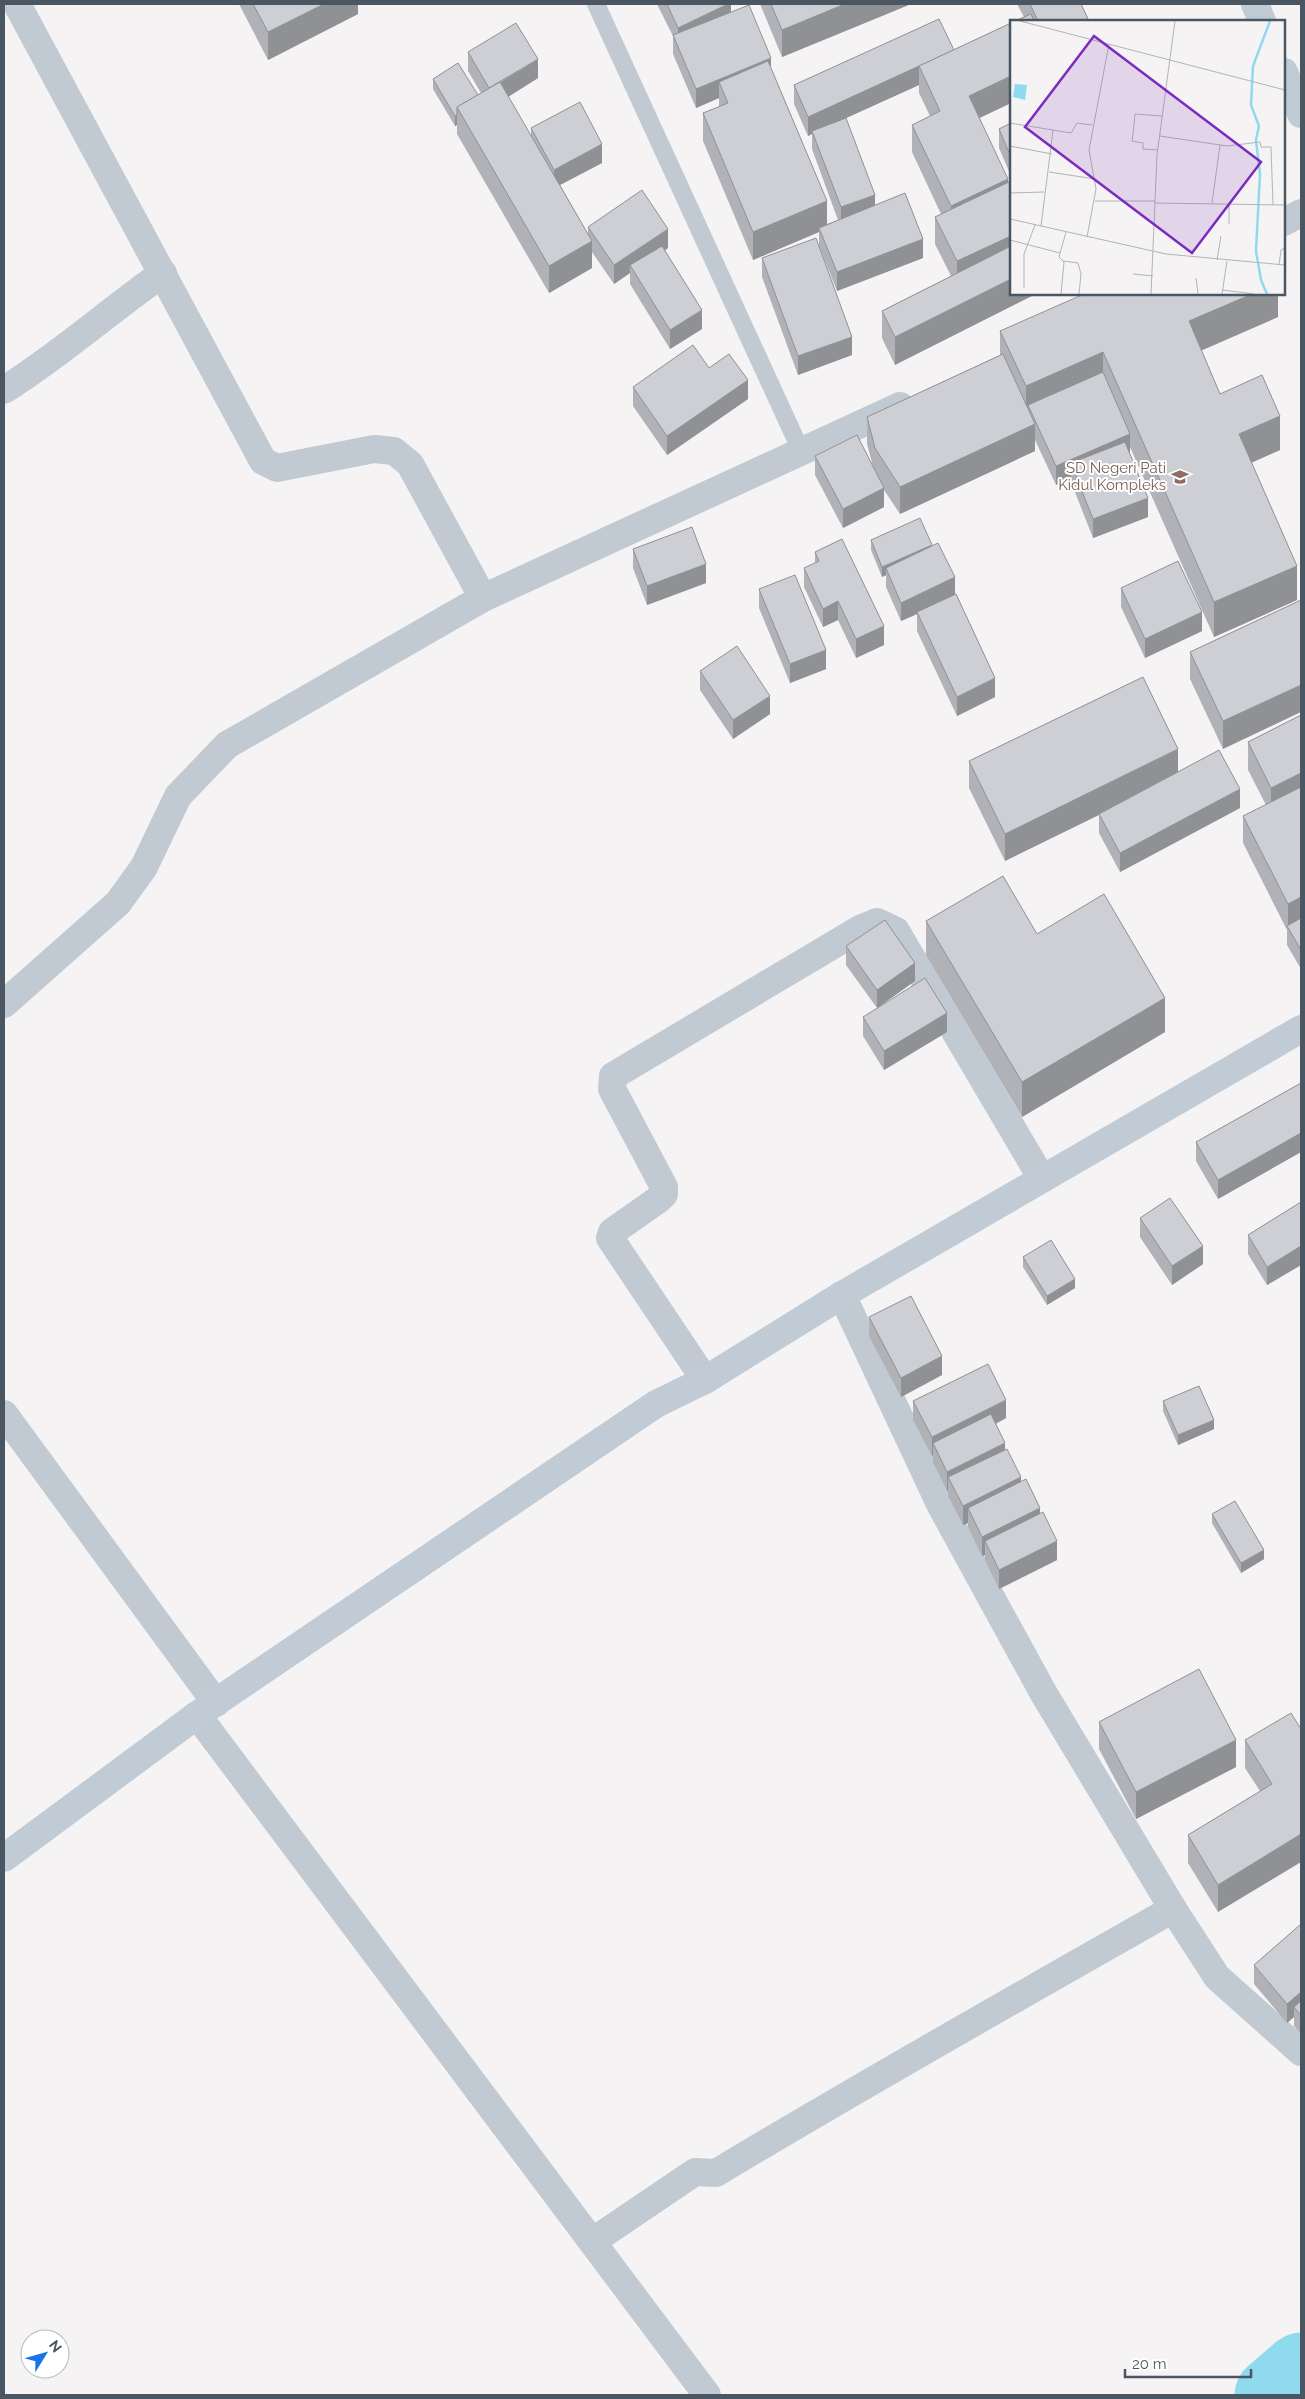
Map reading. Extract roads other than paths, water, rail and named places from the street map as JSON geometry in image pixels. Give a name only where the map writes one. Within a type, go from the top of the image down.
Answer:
[{"type":"street","points":[[17,4],[263,461],[277,468],[374,449],[394,451],[410,464],[483,598]]},
{"type":"street","points":[[1255,4],[1262,20]]},
{"type":"street","points":[[1285,74],[1301,114]]},
{"type":"street","points":[[1285,221],[1301,213]]},
{"type":"street","points":[[4,390],[38,369],[163,273]]},
{"type":"street","points":[[4,1003],[118,903],[144,867],[178,796],[227,745],[483,598],[923,395]]},
{"type":"street","points":[[705,1380],[610,1238],[612,1232],[664,1194],[664,1187],[612,1089],[613,1076],[683,1033],[860,929],[877,922],[896,930],[1042,1179]]},
{"type":"street","points":[[4,1858],[207,1709],[656,1404],[705,1380],[842,1295],[1301,1029]]},
{"type":"street","points":[[842,1295],[942,1506],[1044,1694],[1173,1909],[1217,1976],[1301,2052]]},
{"type":"street","points":[[4,1414],[207,1709],[707,2395]]},
{"type":"street","points":[[593,2241],[696,2172],[716,2173],[868,2082],[1173,1909]]},
{"type":"lane","points":[[596,4],[801,451]]},
{"type":"waterway","points":[[1272,2395],[1301,2370]]},
{"type":"place","name":"SD Negeri Pati Kidul Kompleks","points":[[1180,477]]}]
